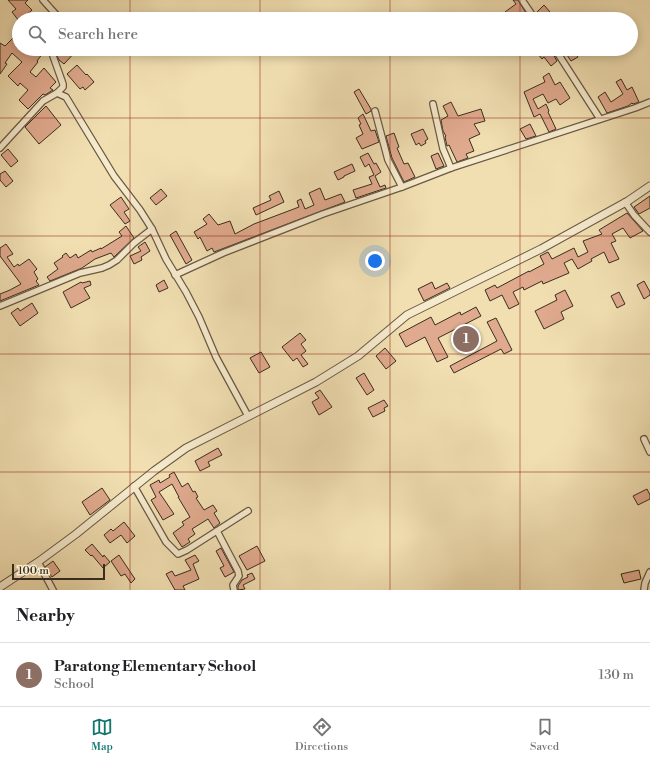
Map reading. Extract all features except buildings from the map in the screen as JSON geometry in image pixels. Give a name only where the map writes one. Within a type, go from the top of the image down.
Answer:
[{"type":"street","points":[[43,0],[54,12]]},
{"type":"street","points":[[522,0],[530,12]]},
{"type":"street","points":[[0,148],[43,101],[57,93],[63,87],[53,56]]},
{"type":"street","points":[[560,56],[600,119]]},
{"type":"street","points":[[57,93],[66,97],[114,176],[140,210],[152,229],[175,275],[199,317],[216,357],[248,416]]},
{"type":"street","points":[[175,275],[223,253],[323,214],[402,187],[451,168],[650,102]]},
{"type":"street","points":[[433,104],[443,149],[451,168]]},
{"type":"street","points":[[375,112],[388,160],[402,187]]},
{"type":"street","points":[[0,587],[38,562],[76,534],[134,486],[186,448],[316,382],[358,356],[407,315],[542,249],[625,202],[650,186]]},
{"type":"street","points":[[625,202],[634,215],[650,232]]},
{"type":"street","points":[[0,306],[80,273],[102,268],[117,260],[134,243],[152,229]]},
{"type":"street","points":[[644,439],[650,452]]},
{"type":"street","points":[[134,486],[166,542],[178,554],[248,511]]},
{"type":"street","points":[[217,531],[239,573],[239,576],[233,585],[234,590]]},
{"type":"street","points":[[38,562],[53,590]]},
{"type":"street","points":[[644,590],[645,583],[650,572]]},
{"type":"place","name":"Paratong Elementary School","points":[[466,339]]}]
